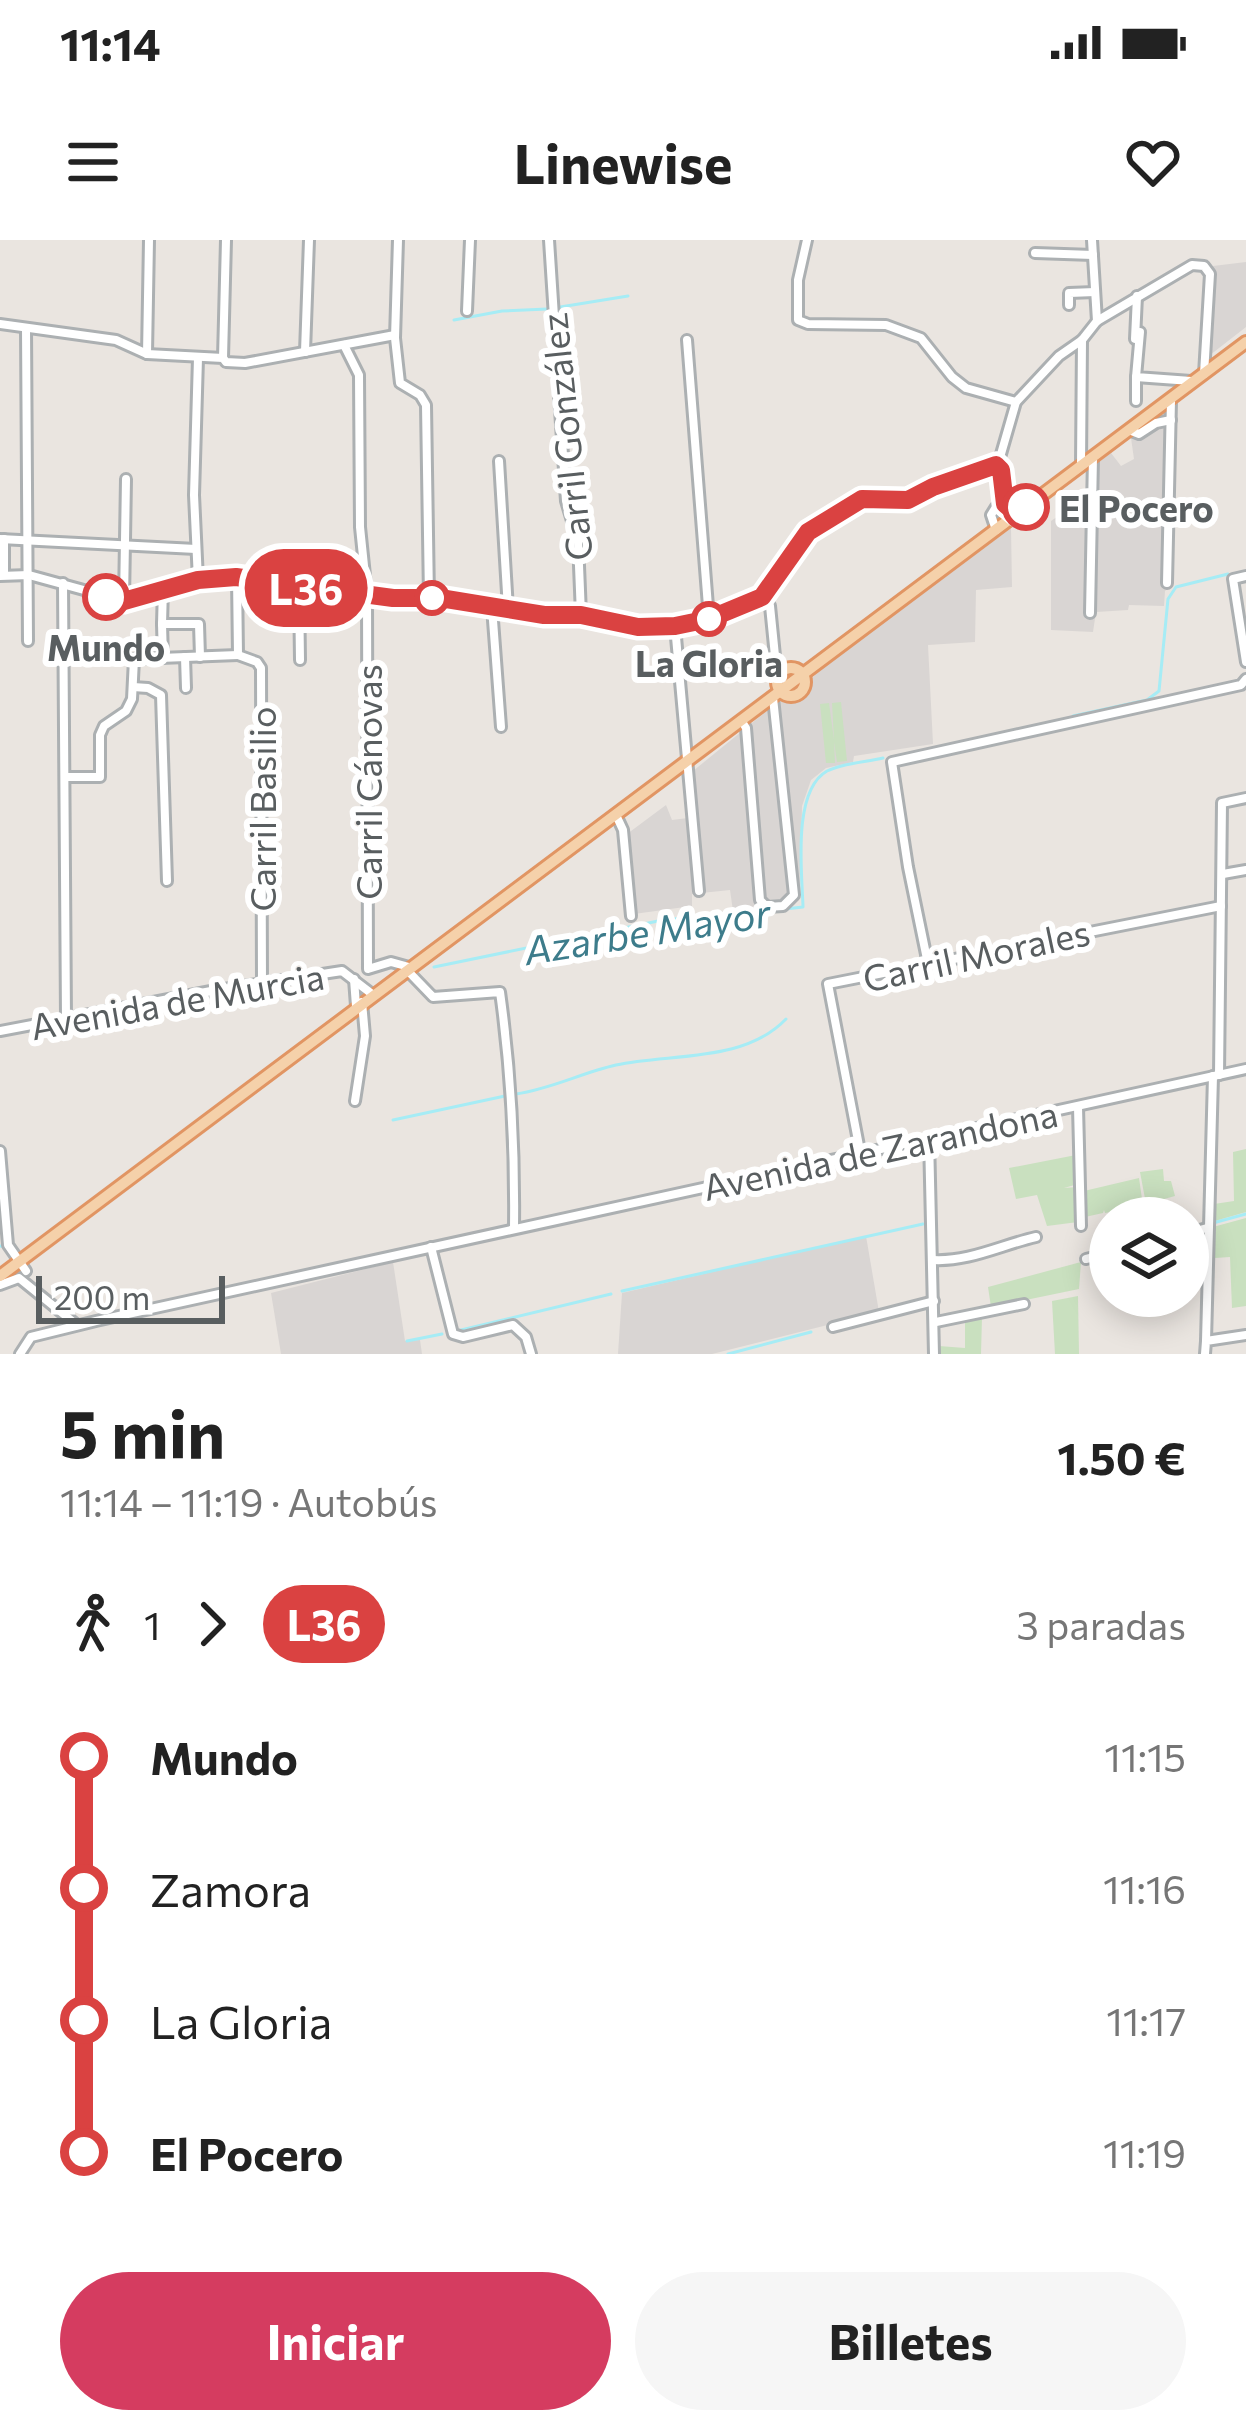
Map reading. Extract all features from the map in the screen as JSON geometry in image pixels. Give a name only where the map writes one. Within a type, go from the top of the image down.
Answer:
[{"type":"main road","points":[[0,1280],[363,1001],[1246,342]]},
{"type":"main road","points":[[776,694],[780,670],[804,673]]},
{"type":"street","points":[[147,354],[149,240]]},
{"type":"street","points":[[223,358],[226,240]]},
{"type":"street","points":[[305,353],[309,240]]},
{"type":"street","points":[[398,240],[395,335],[400,383],[420,395],[425,405],[429,598]]},
{"type":"street","points":[[467,311],[470,240]]},
{"type":"street","name":"Carril González","points":[[549,240],[566,501],[578,541],[581,615]]},
{"type":"street","points":[[807,240],[798,280],[798,320],[886,325],[921,338],[966,388],[1016,402]]},
{"type":"street","points":[[1092,240],[1097,321]]},
{"type":"street","points":[[1035,254],[1093,255]]},
{"type":"street","points":[[996,465],[1016,402],[1059,356],[1082,340],[1097,321],[1137,296],[1192,265],[1204,266],[1210,274],[1198,378],[1134,374]]},
{"type":"street","points":[[1069,305],[1069,292],[1095,292]]},
{"type":"street","points":[[1136,401],[1137,296]]},
{"type":"street","points":[[0,324],[116,340],[147,354],[244,363],[395,335]]},
{"type":"street","points":[[26,328],[28,641]]},
{"type":"street","points":[[1134,374],[1139,332]]},
{"type":"street","points":[[688,340],[709,619]]},
{"type":"street","points":[[1081,466],[1082,340]]},
{"type":"street","name":"Carril Cánovas","points":[[344,345],[359,375],[360,526],[367,595],[368,969],[392,962],[408,968]]},
{"type":"street","points":[[198,358],[198,580]]},
{"type":"street","points":[[1167,583],[1171,398]]},
{"type":"street","points":[[1130,430],[1139,434],[1171,420]]},
{"type":"street","points":[[1090,613],[1093,457]]},
{"type":"street","points":[[500,461],[508,609]]},
{"type":"street","points":[[996,465],[1001,470],[1005,504],[1017,514]]},
{"type":"street","points":[[196,549],[2,539],[2,575],[29,575],[124,601],[198,580],[236,577],[544,615],[581,615],[638,627],[675,626],[709,619],[762,597],[808,532],[862,499],[908,500],[996,465]]},
{"type":"street","points":[[124,601],[126,479]]},
{"type":"street","points":[[996,530],[991,515],[1005,504]]},
{"type":"street","points":[[1246,576],[1232,579],[1246,662]]},
{"type":"street","name":"Carril Basilio","points":[[236,577],[238,655],[261,668],[262,983]]},
{"type":"street","points":[[63,583],[66,1018]]},
{"type":"street","points":[[163,588],[163,658]]},
{"type":"street","points":[[299,588],[300,660]]},
{"type":"street","points":[[762,597],[770,606],[780,670]]},
{"type":"street","points":[[492,607],[501,727]]},
{"type":"street","points":[[162,624],[200,624],[200,657]]},
{"type":"street","points":[[675,626],[699,891]]},
{"type":"street","points":[[65,777],[100,777],[100,735],[104,726],[126,711],[134,659],[238,655]]},
{"type":"street","points":[[185,657],[186,688]]},
{"type":"street","points":[[928,964],[892,762],[1241,685],[1246,679]]},
{"type":"street","points":[[133,687],[161,695],[167,881]]},
{"type":"street","points":[[741,720],[746,728],[760,900],[767,907],[783,906],[794,895],[776,694]]},
{"type":"street","points":[[1209,1209],[1222,803],[1246,799]]},
{"type":"street","points":[[615,814],[622,830],[631,916]]},
{"type":"street","points":[[1223,874],[1246,870]]},
{"type":"street","name":"Carril Morales","points":[[860,1151],[828,984],[1220,906]]},
{"type":"street","points":[[408,968],[434,998],[500,992],[513,1085],[509,1102],[515,1148],[514,1228]]},
{"type":"street","name":"Avenida de Murcia","points":[[0,1031],[342,971],[353,978],[363,1001]]},
{"type":"street","name":"Avenida de Murcia","points":[[353,978],[363,1001]]},
{"type":"street","points":[[355,1101],[365,1036],[363,1001]]},
{"type":"street","name":"Avenida de Zarandona","points":[[20,1354],[31,1337],[1246,1069]]},
{"type":"street","points":[[1078,1108],[1082,1226]]},
{"type":"street","points":[[929,1137],[934,1354]]},
{"type":"street","points":[[0,1151],[8,1245],[31,1286],[79,1326]]},
{"type":"street","points":[[932,1260],[964,1261],[1002,1244],[1036,1237]]},
{"type":"street","points":[[430,1246],[453,1334],[463,1337],[513,1325],[526,1336],[531,1354]]},
{"type":"street","points":[[832,1327],[934,1301]]},
{"type":"street","points":[[936,1322],[1024,1304]]},
{"type":"street","points":[[1205,1354],[1206,1317]]},
{"type":"street","points":[[1206,1341],[1246,1335]]},
{"type":"shaded area","points":[[1246,262],[1246,327],[1210,355],[1213,266]]},
{"type":"shaded area","points":[[1176,403],[1172,584],[1165,591],[1164,606],[1129,605],[1128,610],[1096,612],[1093,632],[1051,630],[1051,521],[1091,494],[1093,479],[1087,471],[1111,453],[1121,466],[1134,459],[1131,438]]},
{"type":"shaded area","points":[[1011,528],[1012,587],[976,590],[975,642],[928,645],[933,744],[854,756],[853,762],[826,768],[811,780],[802,806],[800,895],[794,905],[733,911],[730,890],[692,894],[692,906],[634,914],[627,834],[666,805],[672,820],[696,817],[693,771],[779,701],[793,703],[812,688],[812,678],[823,668]]},
{"type":"shaded area","points":[[866,1236],[879,1312],[712,1354],[618,1354],[622,1293]]},
{"type":"shaded area","points":[[393,1262],[405,1341],[420,1340],[422,1354],[281,1354],[271,1293]]},
{"type":"green space","points":[[841,702],[847,761],[837,762],[834,742],[835,763],[826,763],[820,704],[829,703],[834,740],[832,703]]},
{"type":"green space","points":[[1246,1149],[1246,1212],[1215,1221],[1214,1204],[1234,1201],[1233,1152]]},
{"type":"green space","points":[[1076,1155],[1078,1184],[1064,1188],[1077,1187],[1078,1222],[1047,1226],[1037,1195],[1016,1199],[1009,1168]]},
{"type":"green space","points":[[1163,1169],[1164,1181],[1171,1181],[1175,1196],[1145,1197],[1140,1172]]},
{"type":"green space","points":[[1139,1178],[1142,1197],[1089,1197],[1089,1216],[1085,1217],[1084,1191]]},
{"type":"green space","points":[[1246,1218],[1246,1306],[1232,1308],[1230,1257],[1215,1258],[1213,1227]]},
{"type":"green space","points":[[1081,1262],[1079,1289],[991,1307],[988,1287]]},
{"type":"green space","points":[[1078,1296],[1079,1354],[1055,1354],[1052,1301]]},
{"type":"green space","points":[[982,1317],[981,1354],[939,1354],[939,1346],[965,1348],[965,1321]]},
{"type":"waterway","points":[[554,308],[628,296]]},
{"type":"waterway","points":[[454,320],[547,309]]},
{"type":"waterway","name":"Azarbe Mayor","points":[[1073,716],[1147,700],[1159,691],[1168,599],[1176,587],[1228,574]]},
{"type":"waterway","name":"Azarbe Mayor","points":[[785,909],[803,907],[802,833],[808,796],[816,781],[833,768],[883,758]]},
{"type":"waterway","name":"Azarbe Mayor","points":[[434,967],[663,920],[769,910]]},
{"type":"waterway","points":[[516,1094],[616,1065],[728,1050],[769,1033],[786,1019]]},
{"type":"waterway","points":[[393,1120],[505,1096]]},
{"type":"waterway","points":[[1213,1223],[1246,1214]]},
{"type":"waterway","points":[[622,1291],[923,1224]]},
{"type":"waterway","points":[[0,1246],[5,1247]]},
{"type":"waterway","points":[[457,1331],[611,1294]]},
{"type":"waterway","points":[[728,1354],[811,1332]]},
{"type":"waterway","points":[[407,1341],[442,1334]]},
{"type":"bus line","name":"L36","points":[[106,597],[124,601],[198,580],[236,577],[393,598],[440,598],[544,615],[581,615],[657,628],[709,619],[762,597],[808,532],[862,499],[908,500],[996,465],[1001,470],[1005,504],[1017,514],[1026,507]]},
{"type":"place","name":"El Pocero","points":[[1026,507]]},
{"type":"place","name":"Mundo","points":[[106,597]]},
{"type":"place","name":"La Gloria","points":[[709,619]]}]
